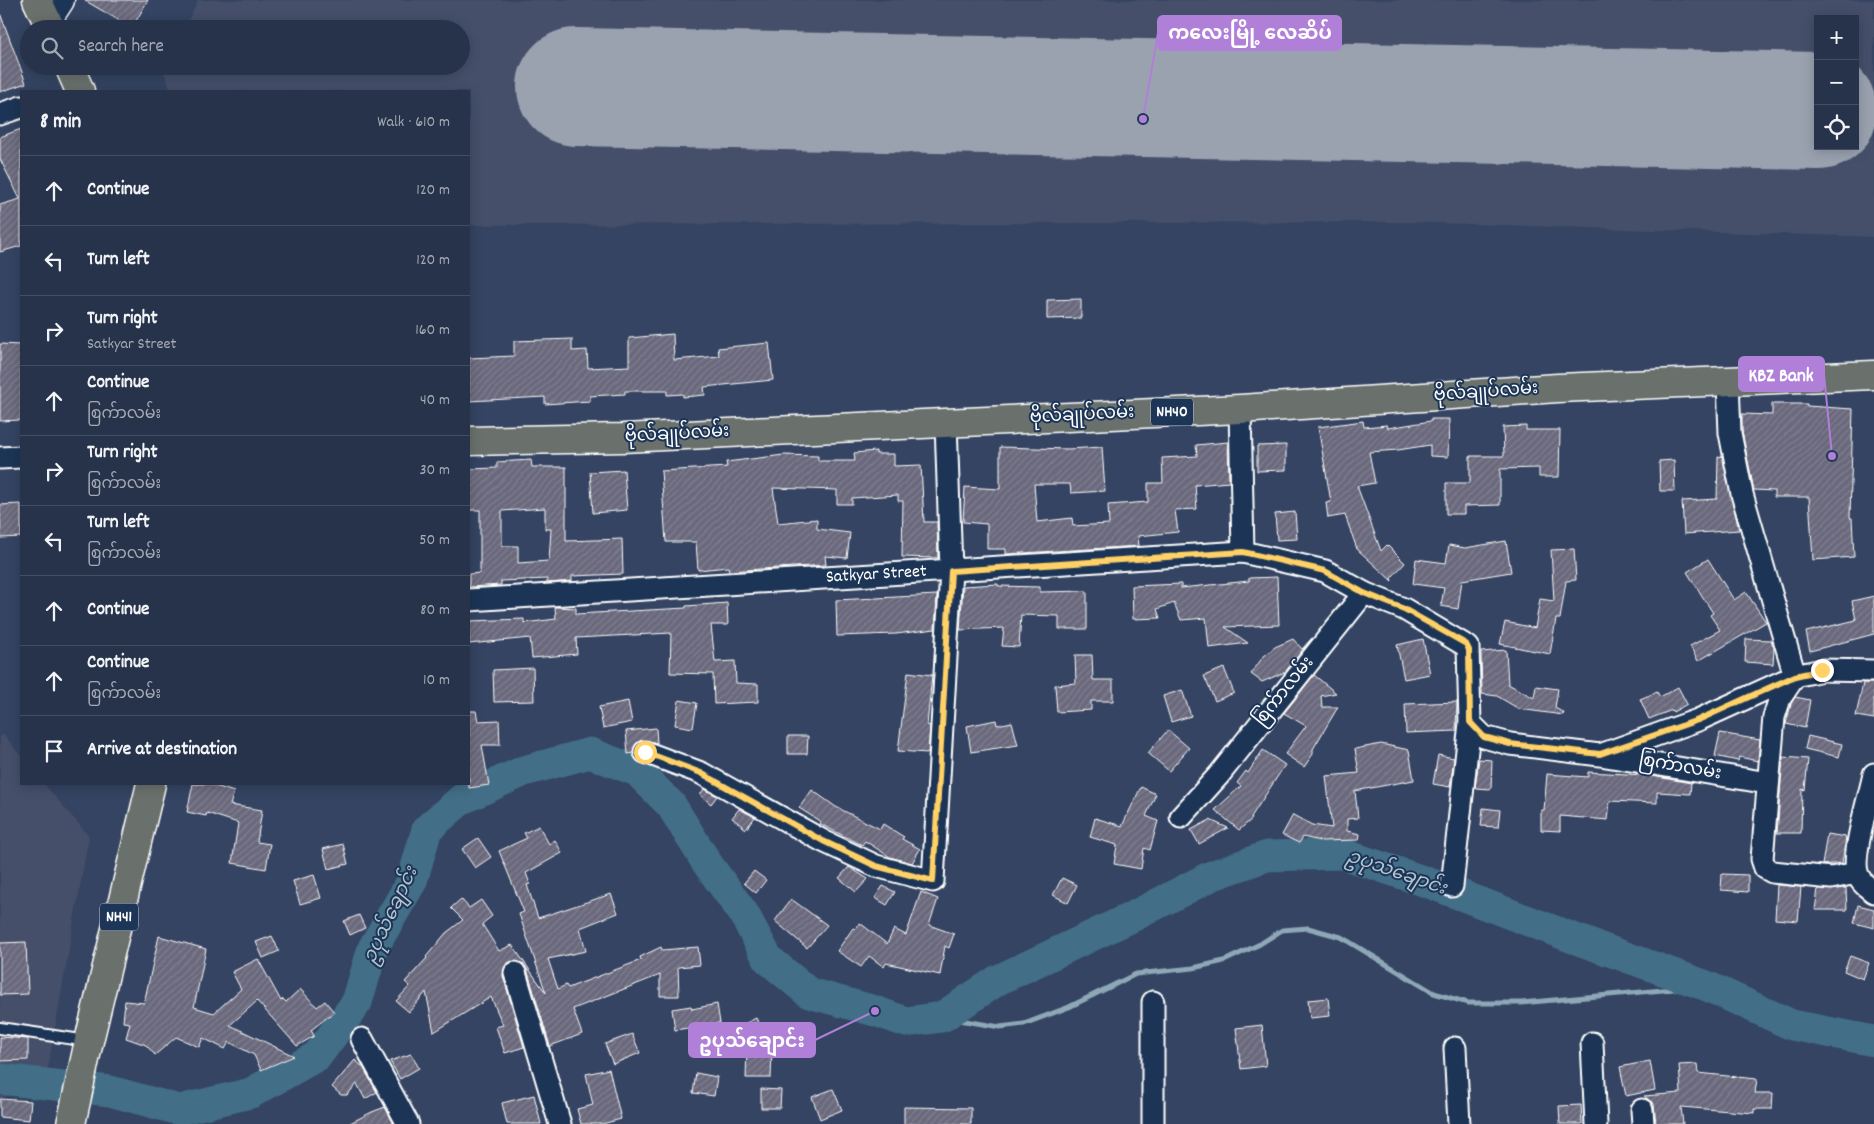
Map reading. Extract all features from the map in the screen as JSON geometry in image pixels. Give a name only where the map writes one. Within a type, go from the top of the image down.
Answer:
[{"type":"highway","name":"ဗိုလ်ချုပ်လမ်း","points":[[470,441],[623,438],[1240,409],[1558,388],[1874,375]]},
{"type":"highway","name":"NH41","points":[[71,1124],[87,1046],[151,785]]},
{"type":"street","points":[[0,114],[20,107]]},
{"type":"street","points":[[1728,382],[1730,432],[1742,494],[1795,676]]},
{"type":"street","points":[[1240,409],[1243,552]]},
{"type":"street","points":[[645,752],[701,773],[823,841],[876,866],[933,881],[951,571],[946,422]]},
{"type":"street","points":[[0,458],[20,457]]},
{"type":"street","name":"Satkyar Street","points":[[470,600],[1243,552],[1325,571],[1364,593]]},
{"type":"street","points":[[1364,593],[1404,609],[1468,647],[1470,722],[1452,886]]},
{"type":"street","name":"စြက်ာလမ်း","points":[[1181,817],[1219,775],[1364,593]]},
{"type":"street","points":[[1600,754],[1698,720],[1795,676],[1822,670],[1874,671]]},
{"type":"street","points":[[1795,676],[1780,698],[1774,717],[1762,860],[1765,868],[1772,872],[1831,878],[1857,873]]},
{"type":"street","name":"စြက်ာလမ်း","points":[[1470,722],[1484,737],[1510,744],[1600,754],[1768,783]]},
{"type":"street","points":[[1874,774],[1856,856],[1857,873],[1863,884],[1874,892]]},
{"type":"street","points":[[515,973],[560,1124]]},
{"type":"street","points":[[1153,1002],[1153,1124]]},
{"type":"street","points":[[362,1039],[408,1124]]},
{"type":"street","points":[[1592,1043],[1596,1124]]},
{"type":"street","points":[[1455,1048],[1459,1124]]},
{"type":"lane","points":[[0,1028],[87,1046]]},
{"type":"shaded area","points":[[198,0],[1874,0],[1874,237],[1404,222],[470,225],[470,90],[171,90],[165,75],[470,75],[470,20],[188,20]]},
{"type":"shaded area","points":[[4,735],[20,755],[20,785],[45,785],[89,836],[48,1068],[0,1100],[0,736]]},
{"type":"building","points":[[84,0],[148,0],[137,20],[118,20]]},
{"type":"building","points":[[0,13],[20,67],[20,75],[23,75],[26,83],[0,92]]},
{"type":"building","points":[[20,129],[20,199],[0,159],[0,137]]},
{"type":"building","points":[[20,199],[20,246],[0,252],[0,205]]},
{"type":"building","points":[[1081,299],[1081,318],[1047,319],[1047,300]]},
{"type":"building","points":[[673,334],[674,360],[719,356],[718,348],[769,343],[773,380],[704,387],[705,395],[683,397],[683,394],[667,395],[667,391],[625,391],[625,394],[590,396],[590,401],[545,404],[545,397],[470,401],[470,358],[514,356],[514,341],[572,339],[572,351],[587,350],[588,368],[629,366],[629,338]]},
{"type":"building","points":[[0,344],[20,345],[20,420],[0,421]]},
{"type":"building","points":[[1772,404],[1807,404],[1807,406],[1853,409],[1850,518],[1852,518],[1854,557],[1813,560],[1809,497],[1774,497],[1774,491],[1754,490],[1742,432],[1742,414],[1772,415]]},
{"type":"building","points":[[1431,419],[1449,419],[1448,457],[1430,456],[1430,445],[1369,452],[1375,483],[1357,486],[1381,551],[1387,545],[1405,563],[1391,578],[1392,581],[1357,549],[1345,515],[1328,518],[1326,503],[1331,502],[1318,427],[1363,421],[1364,427],[1387,425],[1388,428],[1431,421]]},
{"type":"building","points":[[1526,426],[1526,430],[1560,430],[1559,477],[1539,477],[1539,468],[1500,469],[1500,505],[1464,506],[1464,514],[1446,514],[1446,483],[1470,483],[1470,456],[1504,456],[1503,427]]},
{"type":"building","points":[[1228,442],[1229,482],[1195,485],[1197,509],[1175,510],[1178,532],[1138,536],[1139,546],[1006,554],[1006,549],[987,549],[987,524],[963,522],[965,487],[1000,489],[1000,447],[1068,449],[1102,447],[1105,491],[1071,493],[1070,484],[1034,484],[1037,522],[1072,518],[1073,526],[1109,524],[1108,505],[1148,502],[1148,483],[1163,483],[1162,458],[1197,456],[1196,445]]},
{"type":"building","points":[[1286,445],[1286,470],[1257,471],[1257,446]]},
{"type":"building","points":[[876,451],[876,454],[894,454],[894,466],[921,465],[924,522],[937,522],[938,558],[902,557],[903,501],[898,501],[898,495],[852,498],[852,504],[837,504],[837,490],[773,488],[778,523],[817,519],[817,529],[850,533],[847,558],[825,556],[826,565],[729,571],[728,567],[698,570],[696,542],[666,542],[661,471],[727,467],[726,462],[784,455],[818,456],[818,461],[855,461],[854,453]]},
{"type":"building","points":[[1722,456],[1739,530],[1684,534],[1682,501],[1717,499],[1718,457]]},
{"type":"building","points":[[531,460],[532,467],[566,467],[566,541],[622,539],[623,574],[572,576],[572,581],[547,583],[547,579],[501,581],[501,585],[470,587],[470,574],[480,573],[480,510],[470,510],[470,469],[497,468],[497,462]],"holes":[[[545,508],[545,529],[551,529],[549,561],[518,563],[518,546],[502,546],[502,511]]]},
{"type":"building","points":[[1674,460],[1675,491],[1660,491],[1659,461]]},
{"type":"building","points":[[624,470],[627,510],[593,513],[590,472]]},
{"type":"building","points":[[20,504],[20,537],[1,538],[0,505]]},
{"type":"building","points":[[1295,512],[1297,539],[1277,540],[1275,514]]},
{"type":"building","points":[[1506,541],[1511,572],[1462,580],[1458,609],[1441,606],[1444,588],[1413,584],[1416,559],[1446,563],[1449,545],[1465,548]]},
{"type":"building","points":[[1574,549],[1576,580],[1566,581],[1560,619],[1556,619],[1550,654],[1500,644],[1505,622],[1535,628],[1540,599],[1554,601],[1551,550]]},
{"type":"building","points":[[1708,559],[1734,600],[1746,592],[1766,622],[1698,661],[1690,646],[1720,630],[1710,615],[1713,613],[1687,572]]},
{"type":"building","points":[[1277,577],[1279,625],[1225,627],[1248,643],[1209,648],[1206,618],[1181,620],[1174,603],[1157,609],[1160,618],[1133,619],[1132,586],[1181,584],[1181,588],[1249,581],[1249,578]]},
{"type":"building","points":[[998,584],[998,586],[1040,587],[1040,592],[1087,591],[1087,629],[1059,629],[1059,616],[1021,615],[1019,647],[1002,646],[1004,628],[960,630],[963,586]]},
{"type":"building","points":[[937,595],[935,629],[896,634],[837,636],[836,600]]},
{"type":"building","points":[[1874,596],[1874,634],[1810,651],[1806,632],[1856,620],[1852,601]]},
{"type":"building","points":[[727,603],[728,625],[711,625],[715,662],[735,661],[736,683],[758,684],[758,702],[714,704],[713,674],[670,673],[671,633],[576,638],[577,654],[532,658],[530,638],[470,644],[470,621],[524,619],[524,623],[556,619],[555,607],[576,608],[576,614],[686,608],[686,606]]},
{"type":"building","points":[[1312,638],[1285,672],[1262,682],[1251,674],[1263,657],[1275,647],[1293,639],[1302,649]]},
{"type":"building","points":[[1423,639],[1430,674],[1404,679],[1397,645]]},
{"type":"building","points":[[1746,639],[1771,640],[1774,648],[1773,664],[1745,662]]},
{"type":"building","points":[[1506,650],[1508,684],[1534,698],[1536,686],[1558,689],[1555,708],[1564,713],[1563,715],[1519,709],[1497,696],[1482,694],[1481,652]]},
{"type":"building","points":[[1075,655],[1092,655],[1093,680],[1113,680],[1113,701],[1091,701],[1091,710],[1057,712],[1055,685],[1076,683]]},
{"type":"building","points":[[533,668],[534,701],[494,702],[493,670]]},
{"type":"building","points":[[1224,668],[1234,693],[1215,701],[1204,676]]},
{"type":"building","points":[[908,672],[932,675],[927,725],[930,726],[928,753],[898,751]]},
{"type":"building","points":[[1314,675],[1336,693],[1321,696],[1322,707],[1338,707],[1304,767],[1285,754],[1306,726],[1284,713]]},
{"type":"building","points":[[1863,683],[1874,683],[1874,719],[1856,716]]},
{"type":"building","points":[[1678,687],[1687,704],[1673,712],[1672,710],[1649,719],[1640,699],[1657,692],[1660,697]]},
{"type":"building","points":[[1182,690],[1191,716],[1171,722],[1163,696]]},
{"type":"building","points":[[1795,697],[1810,700],[1805,728],[1786,724],[1791,704]]},
{"type":"building","points":[[679,700],[697,703],[693,728],[675,725]]},
{"type":"building","points":[[628,701],[632,722],[603,728],[599,707]]},
{"type":"building","points":[[1457,702],[1456,731],[1406,733],[1405,704]]},
{"type":"building","points":[[470,711],[476,711],[478,721],[499,720],[500,745],[482,745],[489,785],[469,788]]},
{"type":"building","points":[[996,720],[997,725],[1012,722],[1018,745],[971,752],[967,726]]},
{"type":"building","points":[[656,728],[657,743],[642,740],[637,743],[633,753],[628,754],[626,731]]},
{"type":"building","points":[[1168,730],[1189,748],[1169,771],[1148,753]]},
{"type":"building","points":[[1720,733],[1760,740],[1758,761],[1739,757],[1738,761],[1715,756]]},
{"type":"building","points":[[788,736],[808,736],[807,754],[788,754]]},
{"type":"building","points":[[1808,736],[1842,744],[1839,757],[1805,749]]},
{"type":"building","points":[[1381,744],[1409,750],[1414,780],[1355,791],[1358,818],[1347,819],[1347,831],[1360,834],[1359,840],[1320,841],[1303,837],[1299,843],[1282,835],[1293,815],[1312,825],[1332,828],[1326,776],[1359,773],[1355,749]]},
{"type":"building","points":[[1263,750],[1285,765],[1251,817],[1252,819],[1239,830],[1215,810],[1241,786],[1237,783],[1246,771],[1248,773]]},
{"type":"building","points":[[1438,755],[1454,758],[1450,787],[1433,784]]},
{"type":"building","points":[[1783,757],[1808,759],[1805,790],[1802,789],[1801,833],[1777,833]]},
{"type":"building","points":[[1479,759],[1492,760],[1491,789],[1475,788]]},
{"type":"building","points":[[1588,772],[1646,775],[1691,783],[1690,794],[1657,792],[1657,803],[1610,801],[1608,820],[1560,816],[1560,831],[1541,830],[1541,810],[1544,810],[1547,774],[1588,777]]},
{"type":"building","points":[[193,785],[212,785],[234,792],[230,805],[262,810],[257,842],[270,844],[266,869],[232,863],[238,823],[207,813],[206,816],[187,812]]},
{"type":"building","points":[[1141,787],[1156,794],[1146,816],[1158,821],[1150,850],[1144,848],[1141,869],[1114,864],[1117,845],[1090,837],[1095,818],[1122,826]]},
{"type":"building","points":[[704,789],[717,796],[711,804],[700,795]]},
{"type":"building","points":[[812,790],[836,807],[880,829],[883,824],[904,837],[902,839],[920,849],[912,863],[890,857],[865,841],[862,845],[820,824],[821,822],[799,808]]},
{"type":"building","points":[[1483,808],[1500,810],[1498,827],[1481,826]]},
{"type":"building","points":[[739,809],[755,817],[746,829],[732,818]]},
{"type":"building","points":[[1210,820],[1228,828],[1199,844],[1191,830]]},
{"type":"building","points":[[539,826],[549,844],[555,840],[562,853],[526,873],[530,884],[527,885],[538,918],[611,894],[618,913],[580,928],[586,951],[548,959],[558,989],[566,985],[568,988],[641,960],[640,957],[661,947],[662,950],[698,947],[700,965],[678,967],[679,996],[660,996],[660,975],[573,1009],[582,1034],[550,1046],[527,969],[523,964],[512,961],[506,965],[503,976],[524,1047],[505,1053],[496,1027],[503,1025],[491,997],[434,1032],[426,992],[409,1012],[396,1001],[410,986],[405,982],[446,933],[463,920],[451,908],[461,899],[469,908],[481,900],[492,916],[482,924],[499,951],[512,945],[546,993],[519,914],[524,912],[499,851],[527,838],[524,833]]},
{"type":"building","points":[[1827,834],[1846,837],[1842,863],[1822,865]]},
{"type":"building","points":[[478,838],[491,857],[475,868],[462,849]]},
{"type":"building","points":[[343,844],[348,864],[328,869],[323,849]]},
{"type":"building","points":[[849,867],[868,879],[856,892],[839,878]]},
{"type":"building","points":[[754,871],[766,880],[756,893],[744,883]]},
{"type":"building","points":[[1722,874],[1748,875],[1748,892],[1721,890]]},
{"type":"building","points":[[314,875],[321,898],[300,904],[293,881]]},
{"type":"building","points":[[1062,878],[1077,885],[1068,903],[1053,895]]},
{"type":"building","points":[[1777,885],[1801,887],[1798,921],[1775,919]]},
{"type":"building","points":[[883,886],[895,892],[887,905],[875,898]]},
{"type":"building","points":[[1846,888],[1847,910],[1815,910],[1818,889]]},
{"type":"building","points":[[921,892],[938,899],[929,925],[954,934],[949,948],[945,946],[940,975],[886,963],[884,967],[869,956],[861,967],[837,951],[853,928],[855,929],[860,923],[887,944],[894,929],[906,935]]},
{"type":"building","points":[[791,899],[827,925],[807,948],[775,921]]},
{"type":"building","points":[[1858,905],[1874,909],[1874,928],[1854,923]]},
{"type":"building","points":[[359,915],[365,928],[350,935],[344,921]]},
{"type":"building","points":[[159,936],[206,949],[194,1007],[214,1013],[241,989],[232,972],[258,959],[281,1001],[283,999],[286,1002],[300,989],[317,1007],[325,1001],[334,1012],[311,1030],[314,1036],[297,1046],[257,1001],[230,1025],[294,1056],[261,1070],[254,1055],[229,1042],[225,1049],[203,1038],[199,1047],[176,1037],[155,1055],[146,1045],[126,1038],[130,1023],[123,1022],[125,1001],[144,1003]]},
{"type":"building","points":[[272,936],[279,951],[263,958],[256,942]]},
{"type":"building","points":[[26,942],[28,994],[0,995],[0,943]]},
{"type":"building","points":[[1850,956],[1869,963],[1863,979],[1844,971]]},
{"type":"building","points":[[1328,998],[1330,1016],[1310,1018],[1308,1000]]},
{"type":"building","points":[[717,1004],[720,1023],[675,1030],[672,1009],[691,1006],[692,1009]]},
{"type":"building","points":[[756,1018],[772,1049],[771,1078],[746,1078],[747,1046],[738,1027]]},
{"type":"building","points":[[1262,1025],[1266,1066],[1241,1069],[1236,1028]]},
{"type":"building","points":[[632,1034],[640,1053],[613,1064],[605,1044]]},
{"type":"building","points":[[0,1037],[28,1039],[28,1060],[0,1061]]},
{"type":"building","points":[[411,1054],[419,1068],[400,1079],[390,1061]]},
{"type":"building","points":[[355,1060],[363,1067],[377,1092],[365,1099],[357,1084],[347,1095],[341,1095],[332,1087]]},
{"type":"building","points":[[1650,1061],[1655,1090],[1626,1096],[1620,1067]]},
{"type":"building","points":[[1697,1064],[1698,1073],[1757,1079],[1755,1093],[1773,1093],[1772,1109],[1754,1109],[1754,1113],[1681,1107],[1683,1124],[1656,1124],[1654,1104],[1644,1096],[1681,1093],[1679,1065]]},
{"type":"building","points":[[609,1069],[621,1119],[602,1124],[581,1124],[577,1109],[593,1105],[586,1074]]},
{"type":"building","points":[[696,1073],[717,1077],[714,1096],[693,1093]]},
{"type":"building","points":[[761,1089],[781,1090],[780,1108],[761,1108]]},
{"type":"building","points":[[833,1089],[842,1110],[820,1119],[812,1097]]},
{"type":"building","points":[[534,1095],[541,1124],[507,1124],[502,1103]]},
{"type":"building","points":[[0,1099],[31,1101],[29,1120],[0,1117]]},
{"type":"building","points":[[1581,1105],[1582,1124],[1560,1124],[1559,1106]]},
{"type":"building","points":[[385,1107],[394,1124],[348,1124],[372,1112]]},
{"type":"building","points":[[904,1107],[971,1108],[971,1124],[904,1124]]},
{"type":"waterway","name":"ဥပုသ်ချောင်း","points":[[0,1079],[110,1091],[179,1110],[251,1093],[317,1056],[357,1002],[373,948],[412,881],[427,829],[462,799],[524,771],[590,753],[637,771],[671,805],[707,863],[744,914],[768,959],[809,993],[875,1011],[906,1022],[942,1017],[998,980],[1136,915],[1211,876],[1267,856],[1343,854],[1432,884],[1573,938],[1707,986],[1792,1025],[1874,1041]]},
{"type":"waterway","points":[[942,1017],[1000,1027],[1024,1024],[1069,1007],[1136,974],[1193,968],[1224,961],[1260,944],[1282,930],[1308,928],[1341,937],[1434,993],[1468,1003],[1521,1003],[1707,986]]},
{"type":"runway","points":[[576,87],[1814,111]]},
{"type":"place","name":"ကလေးမြို့ လေဆိပ်","points":[[1143,119]]},
{"type":"place","name":"KBZ Bank","points":[[1832,456]]},
{"type":"place","name":"ဥပုသ်ချောင်း","points":[[875,1011]]},
{"type":"route","points":[[645,752],[701,773],[823,841],[876,866],[933,881],[951,571],[1243,552],[1325,571],[1364,593],[1404,609],[1466,644],[1469,650],[1468,709],[1470,722],[1484,737],[1510,744],[1600,754],[1698,720],[1795,676],[1822,670]]}]
